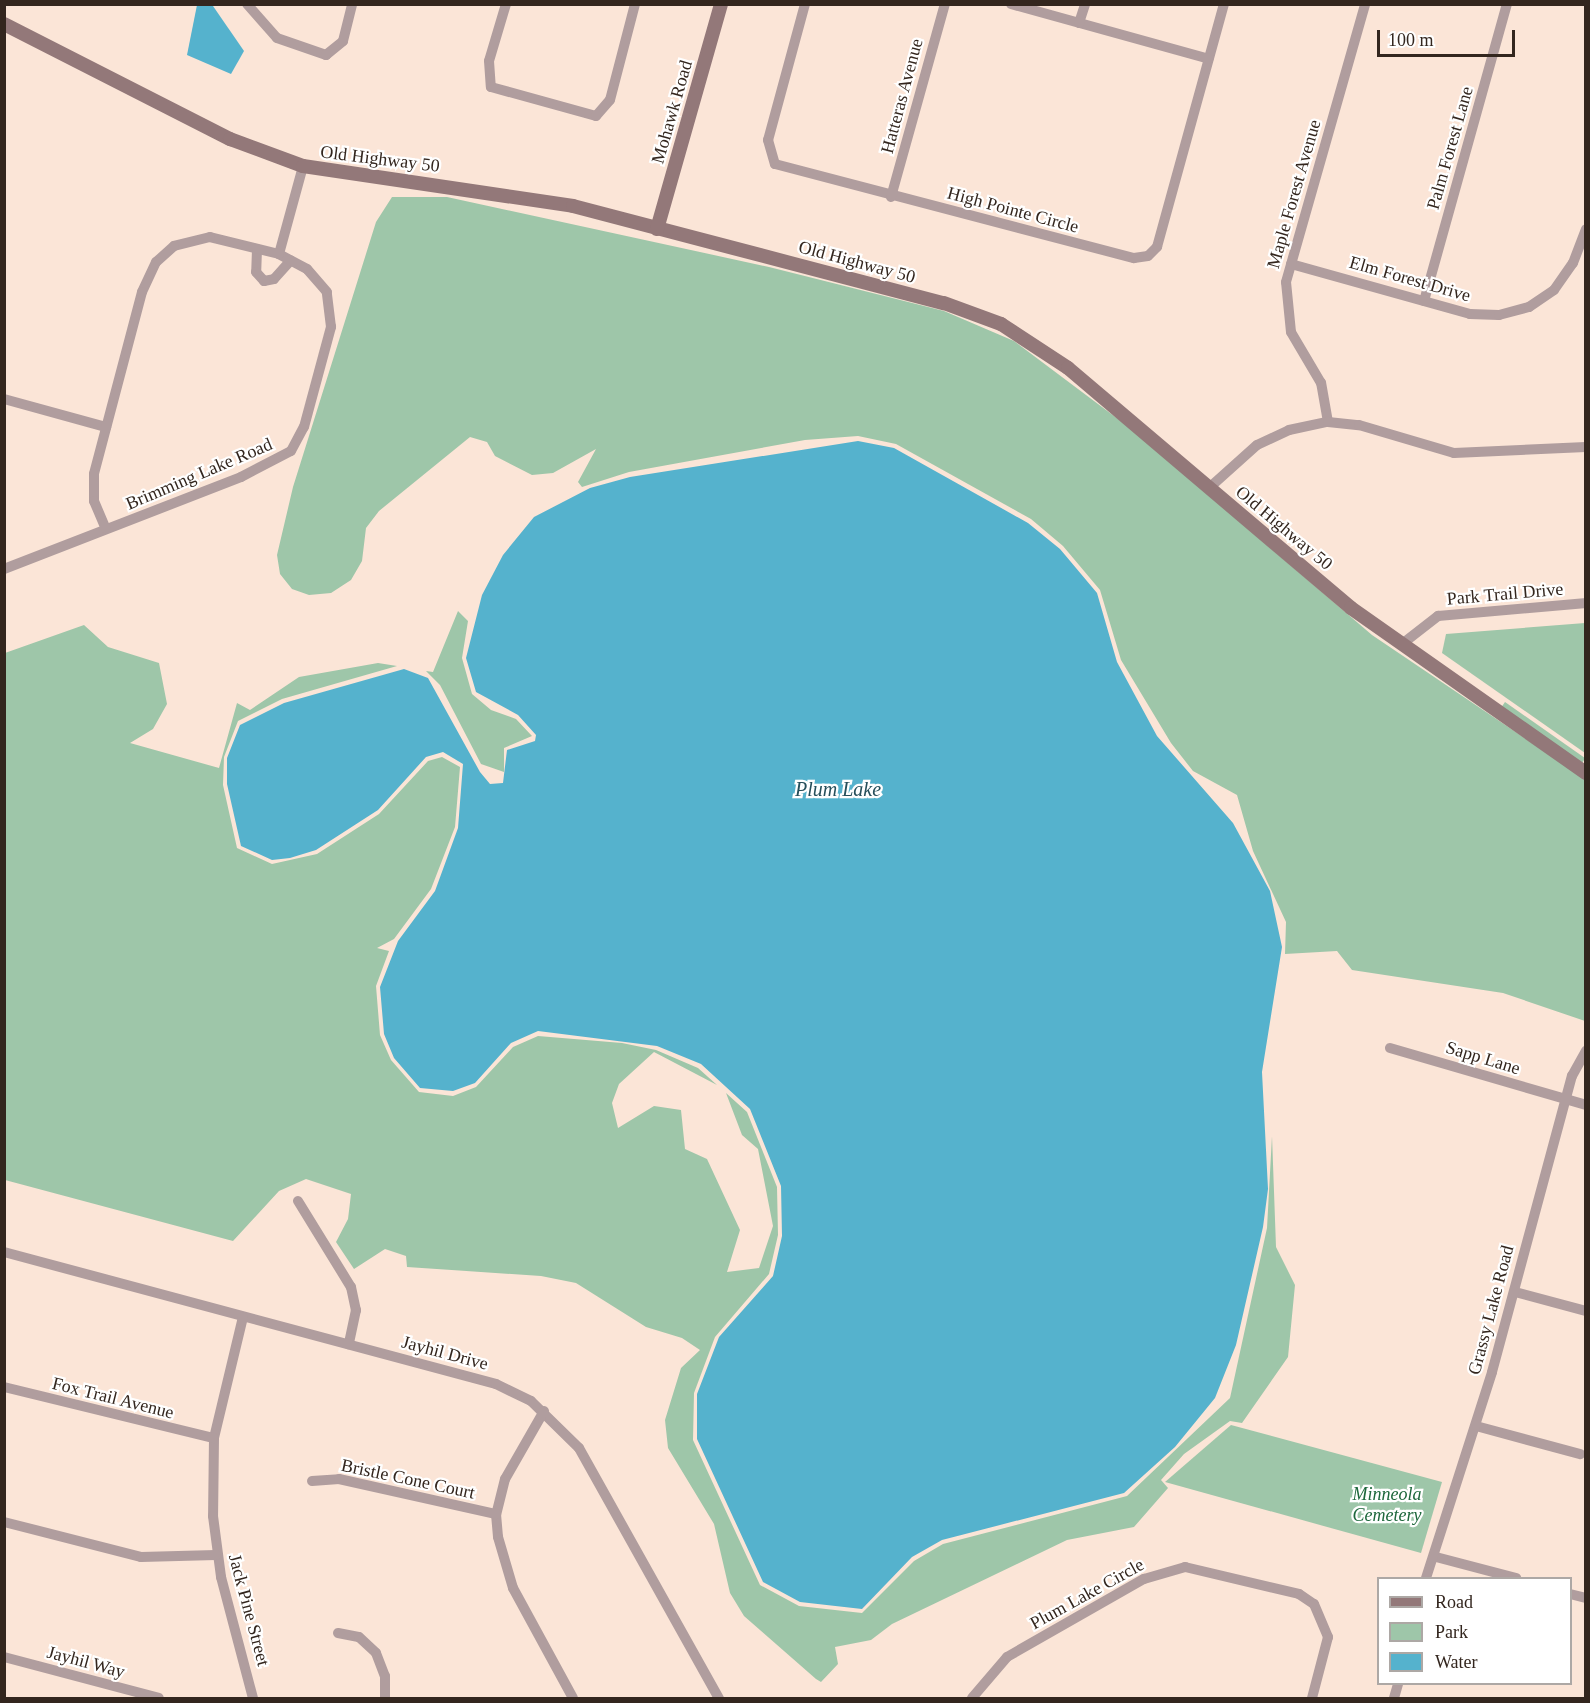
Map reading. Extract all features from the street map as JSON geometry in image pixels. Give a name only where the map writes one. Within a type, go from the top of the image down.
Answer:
[{"type":"main road","name":"Mohawk Road","points":[[657,229],[721,4]]},
{"type":"main road","name":"Old Highway 50","points":[[4,24],[230,139],[303,166],[522,195],[945,303],[1000,324],[1068,368],[1209,488],[1402,644],[1586,772]]},
{"type":"street","points":[[247,4],[277,38],[326,55],[343,41],[352,4]]},
{"type":"street","points":[[506,4],[489,61],[491,87],[596,116],[610,100],[635,4]]},
{"type":"street","name":"High Pointe Circle","points":[[805,4],[768,155],[789,170],[1120,255],[1148,256],[1157,247],[1224,4]]},
{"type":"street","name":"Hatteras Avenue","points":[[891,197],[945,4]]},
{"type":"street","points":[[1011,4],[1209,59]]},
{"type":"street","points":[[1079,23],[1085,4]]},
{"type":"street","name":"Maple Forest Avenue","points":[[1328,422],[1321,383],[1291,332],[1286,294],[1291,264],[1365,4]]},
{"type":"street","name":"Palm Forest Lane","points":[[1424,301],[1507,4]]},
{"type":"street","points":[[279,254],[303,166]]},
{"type":"street","name":"Elm Forest Drive","points":[[1291,264],[1484,316],[1529,307],[1564,278],[1586,229]]},
{"type":"street","name":"Brimming Lake Road","points":[[4,569],[106,530],[277,462],[297,443],[332,315],[322,283],[279,254],[199,238],[174,246],[156,262],[142,292],[106,427],[93,491],[106,530]]},
{"type":"street","points":[[257,249],[256,272],[264,281],[274,279],[291,260]]},
{"type":"street","points":[[4,399],[106,427]]},
{"type":"street","points":[[1209,488],[1257,445],[1328,422],[1359,425],[1454,453],[1586,447]]},
{"type":"street","name":"Park Trail Drive","points":[[1402,644],[1438,616],[1586,603]]},
{"type":"street","name":"Sapp Lane","points":[[1390,1048],[1586,1105]]},
{"type":"street","name":"Grassy Lake Road","points":[[1426,1577],[1436,1557],[1515,1292],[1565,1100],[1586,1050]]},
{"type":"street","points":[[298,1201],[351,1287],[356,1310],[349,1344]]},
{"type":"street","name":"Jayhil Drive","points":[[4,1252],[496,1384],[544,1411],[579,1449],[719,1698]]},
{"type":"street","points":[[1515,1292],[1586,1311]]},
{"type":"street","name":"Jack Pine Street","points":[[243,1317],[214,1438],[216,1555],[253,1698]]},
{"type":"street","name":"Fox Trail Avenue","points":[[4,1387],[214,1438]]},
{"type":"street","points":[[544,1411],[511,1464],[496,1514],[513,1588],[573,1698]]},
{"type":"street","points":[[1476,1426],[1580,1454]]},
{"type":"street","name":"Bristle Cone Court","points":[[312,1482],[339,1479],[496,1514]]},
{"type":"street","points":[[4,1522],[141,1557],[216,1555]]},
{"type":"street","points":[[1436,1557],[1512,1577]]},
{"type":"street","name":"Plum Lake Circle","points":[[972,1698],[1007,1657],[1144,1579],[1185,1567],[1299,1594],[1314,1604],[1328,1637],[1312,1698]]},
{"type":"street","points":[[338,1633],[359,1637],[376,1653],[385,1676],[385,1698]]},
{"type":"street","name":"Jayhil Way","points":[[4,1657],[159,1698]]},
{"type":"green space","points":[[392,197],[447,197],[769,267],[944,311],[1014,341],[1130,428],[1372,635],[1585,779],[1585,1021],[1503,993],[1352,970],[1337,951],[1285,954],[1286,922],[1253,851],[1237,795],[1193,771],[1171,743],[1121,660],[1100,590],[1063,546],[1031,519],[896,444],[858,436],[805,440],[629,472],[582,487],[578,482],[596,449],[553,473],[532,475],[495,456],[487,442],[470,437],[379,511],[366,528],[362,561],[351,580],[331,593],[309,595],[292,589],[280,574],[277,555],[293,487],[376,222]]},
{"type":"green space","points":[[458,611],[468,621],[462,658],[472,694],[491,710],[516,719],[532,736],[504,748],[504,772],[481,764],[440,685],[426,671],[433,672]]},
{"type":"green space","points":[[1585,623],[1585,753],[1442,653],[1446,634]]},
{"type":"green space","points":[[84,625],[108,647],[159,663],[167,704],[153,729],[130,743],[219,768],[237,703],[250,710],[299,677],[378,663],[397,666],[282,699],[238,721],[224,757],[223,785],[237,848],[272,864],[317,854],[379,814],[428,761],[442,757],[460,767],[455,827],[431,889],[394,939],[377,948],[389,951],[376,986],[380,1035],[391,1060],[419,1092],[453,1096],[476,1087],[513,1047],[538,1036],[622,1043],[656,1050],[698,1068],[717,1085],[654,1052],[619,1084],[612,1103],[618,1128],[654,1106],[681,1110],[685,1149],[707,1159],[740,1230],[727,1272],[759,1268],[773,1226],[758,1149],[742,1135],[726,1093],[747,1112],[777,1187],[778,1235],[769,1274],[715,1337],[694,1393],[693,1440],[760,1585],[799,1606],[862,1613],[914,1561],[943,1544],[1127,1496],[1230,1398],[1267,1228],[1272,1136],[1276,1247],[1295,1285],[1288,1357],[1242,1423],[1230,1421],[1184,1454],[1161,1480],[1168,1488],[1134,1527],[1067,1540],[892,1624],[871,1640],[835,1647],[838,1664],[821,1682],[816,1679],[744,1616],[730,1593],[714,1524],[668,1448],[665,1420],[681,1368],[700,1350],[682,1338],[646,1327],[576,1283],[541,1276],[407,1267],[406,1256],[385,1249],[354,1269],[336,1242],[348,1219],[351,1194],[306,1179],[279,1191],[233,1241],[5,1180],[5,653]]},
{"type":"green space","points":[[1505,702],[1585,758],[1582,763],[1502,707]]},
{"type":"green space","name":"Minneola Cemetery","points":[[1231,1425],[1442,1482],[1421,1553],[1165,1482]]},
{"type":"water","points":[[197,5],[213,6],[244,51],[231,74],[187,55]]},
{"type":"water","name":"Plum Lake","points":[[858,441],[894,448],[1028,523],[1060,549],[1097,593],[1117,662],[1157,736],[1233,823],[1270,891],[1282,947],[1262,1072],[1268,1189],[1263,1227],[1236,1345],[1215,1398],[1175,1447],[1124,1493],[942,1540],[912,1557],[862,1609],[800,1602],[763,1582],[697,1439],[697,1394],[719,1337],[773,1276],[782,1236],[781,1186],[750,1109],[701,1064],[657,1046],[538,1031],[511,1043],[475,1083],[453,1091],[420,1088],[394,1058],[384,1034],[380,987],[398,941],[435,891],[458,828],[463,764],[443,752],[426,757],[378,810],[316,850],[290,858],[272,860],[241,846],[227,784],[227,758],[240,725],[284,703],[404,669],[428,678],[480,772],[490,784],[503,783],[507,750],[535,741],[536,735],[518,715],[476,692],[466,658],[482,595],[503,555],[534,517],[590,488],[630,477]]}]
